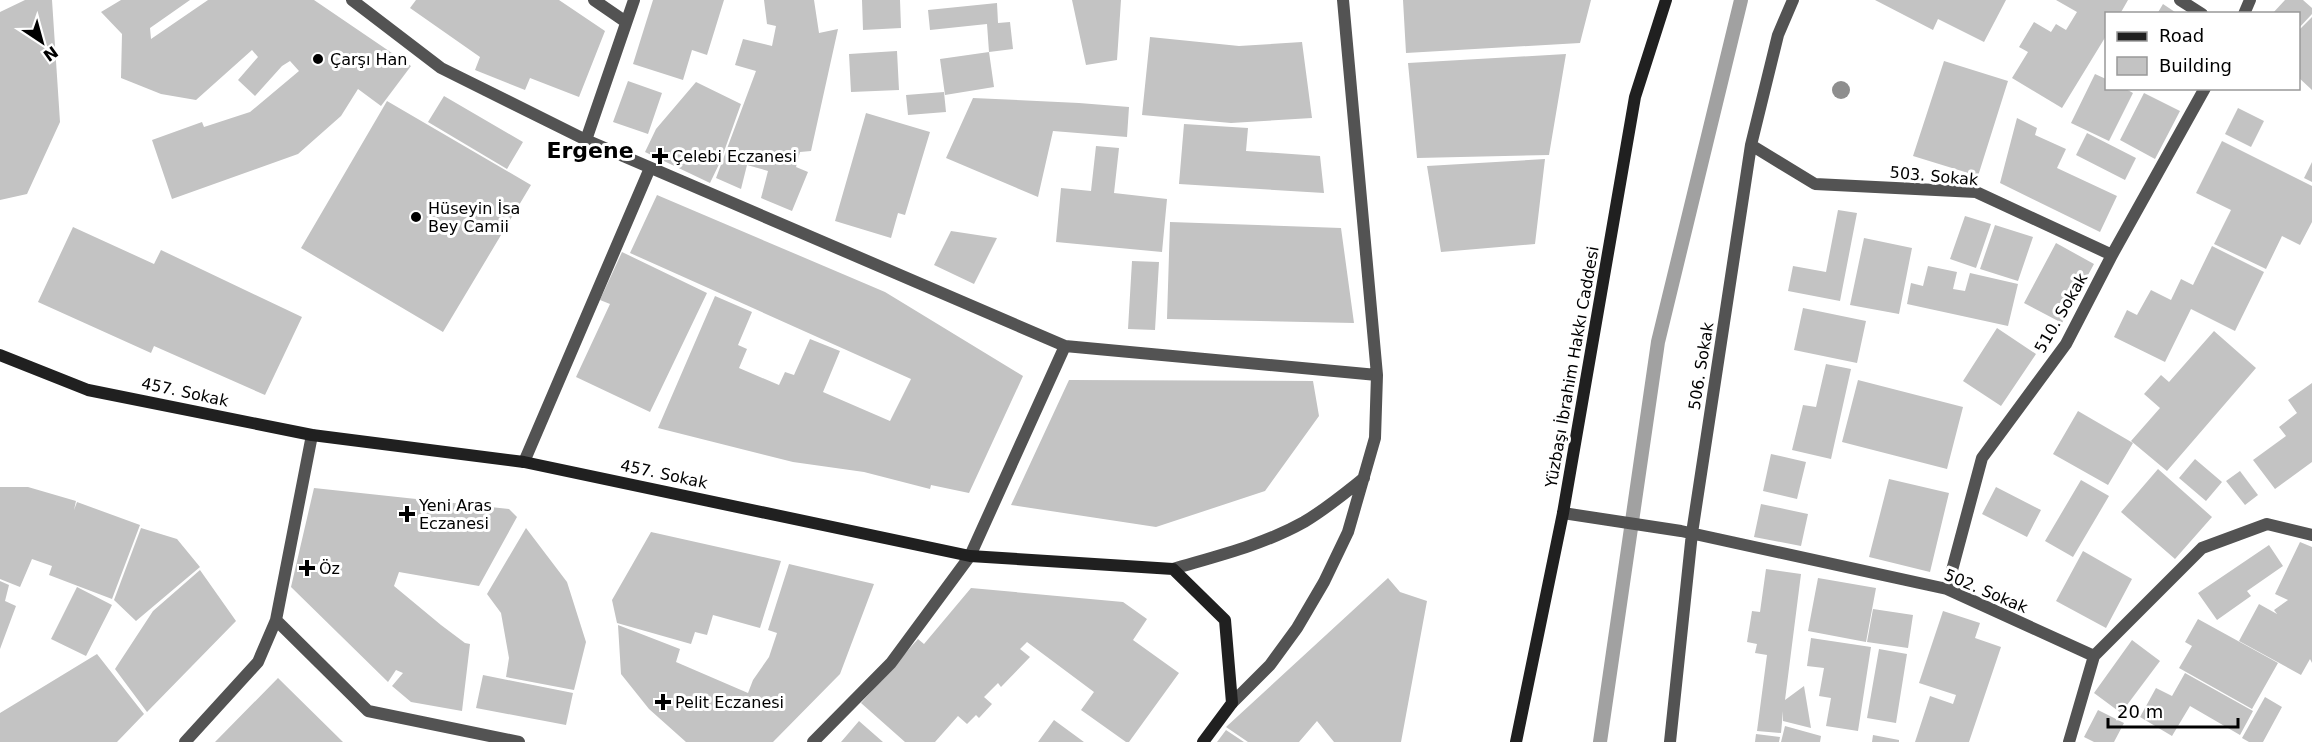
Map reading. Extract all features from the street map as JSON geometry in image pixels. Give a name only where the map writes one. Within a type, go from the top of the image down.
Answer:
[{"type":"street","points":[[352,0],[441,68],[585,140],[1065,346],[1377,375]]},
{"type":"street","points":[[594,0],[626,22]]},
{"type":"street","points":[[585,140],[634,0]]},
{"type":"street","points":[[1203,742],[1232,703],[1270,665],[1302,619],[1348,532],[1375,438],[1377,375],[1343,0]]},
{"type":"street","name":"Yüzbaşı İbrahim Hakkı Caddesi","points":[[1516,742],[1563,513],[1635,97],[1666,0]]},
{"type":"street","name":"506. Sokak","points":[[1670,742],[1686,532],[1752,145],[1778,35],[1793,0]]},
{"type":"street","points":[[2180,0],[2199,12]]},
{"type":"street","name":"510. Sokak","points":[[1947,589],[1983,458],[2066,344],[2112,255],[2204,90]]},
{"type":"street","name":"503. Sokak","points":[[1752,145],[1815,184],[1976,192],[2112,255]]},
{"type":"street","points":[[524,462],[650,168]]},
{"type":"street","points":[[813,742],[891,663],[970,556],[1065,346]]},
{"type":"street","name":"457. Sokak","points":[[0,355],[88,390],[312,435],[524,462],[970,556],[1173,569]]},
{"type":"street","points":[[185,742],[258,662],[276,620],[312,435]]},
{"type":"street","points":[[1232,703],[1224,620],[1173,569],[1243,549],[1277,535],[1313,516],[1364,477]]},
{"type":"street","name":"502. Sokak","points":[[1563,513],[1686,532],[1947,589],[2094,656]]},
{"type":"street","points":[[2069,742],[2094,656],[2202,548],[2267,524],[2312,535]]},
{"type":"street","points":[[276,620],[368,711],[519,742]]},
{"type":"building","points":[[25,0],[52,0],[60,122],[27,194],[0,200],[0,12]]},
{"type":"building","points":[[121,0],[190,0],[150,28],[151,39],[208,0],[314,0],[411,66],[381,106],[358,89],[341,116],[298,154],[172,199],[152,140],[202,122],[204,127],[250,112],[299,71],[290,61],[282,66],[255,96],[238,80],[258,57],[252,50],[196,100],[161,94],[121,78],[122,34],[101,12]]},
{"type":"building","points":[[416,0],[559,0],[605,31],[579,97],[530,78],[525,90],[475,70],[480,57],[410,8]]},
{"type":"building","points":[[653,0],[724,0],[707,55],[692,50],[683,80],[633,64]]},
{"type":"building","points":[[764,0],[814,0],[819,33],[838,29],[811,151],[800,152],[796,167],[808,172],[792,211],[761,198],[768,171],[747,165],[741,189],[716,178],[756,71],[735,65],[743,39],[772,46],[776,26],[767,24]]},
{"type":"building","points":[[862,0],[900,0],[901,28],[863,30]]},
{"type":"building","points":[[1072,0],[1121,0],[1117,60],[1086,65]]},
{"type":"building","points":[[1403,0],[1591,0],[1580,43],[1406,53]]},
{"type":"building","points":[[1875,0],[2006,0],[1984,42],[1938,19],[1933,30]]},
{"type":"building","points":[[2056,0],[2128,0],[2121,12],[2105,12],[2105,38],[2062,108],[2012,78],[2028,52],[2019,47],[2034,22],[2051,32],[2056,24],[2066,30],[2077,12]]},
{"type":"building","points":[[2285,0],[2303,0],[2312,8],[2312,14],[2300,27],[2300,12],[2274,12]]},
{"type":"building","points":[[997,3],[998,23],[1010,22],[1013,49],[989,52],[987,24],[930,30],[928,10]]},
{"type":"building","points":[[2163,4],[2175,12],[2158,12]]},
{"type":"building","points":[[2312,17],[2312,90],[2300,79],[2300,29]]},
{"type":"building","points":[[1150,37],[1239,46],[1302,42],[1312,118],[1231,123],[1142,115]]},
{"type":"building","points":[[897,51],[899,90],[851,92],[849,54]]},
{"type":"building","points":[[989,52],[994,87],[945,95],[940,59]]},
{"type":"building","points":[[1566,54],[1549,155],[1417,158],[1408,63]]},
{"type":"building","points":[[1944,61],[2008,81],[1978,176],[1913,156]]},
{"type":"building","points":[[2095,74],[2105,79],[2105,90],[2128,90],[2133,93],[2109,141],[2071,123]]},
{"type":"building","points":[[628,81],[662,93],[648,134],[613,122]]},
{"type":"building","points":[[696,82],[741,104],[721,160],[710,183],[645,152],[656,129]]},
{"type":"building","points":[[944,92],[946,112],[908,115],[906,95]]},
{"type":"building","points":[[2144,93],[2180,111],[2155,159],[2120,140]]},
{"type":"building","points":[[444,96],[523,142],[507,169],[428,122]]},
{"type":"building","points":[[973,98],[1129,107],[1127,137],[1053,131],[1038,197],[946,158]]},
{"type":"building","name":"Hüseyin İsa Bey Camii","points":[[387,101],[531,185],[443,332],[301,248]]},
{"type":"building","points":[[2238,108],[2264,121],[2251,147],[2225,134]]},
{"type":"building","points":[[866,113],[930,132],[905,215],[898,213],[891,238],[835,221]]},
{"type":"building","points":[[2017,118],[2037,128],[2035,135],[2066,149],[2057,168],[2117,196],[2100,232],[2000,183]]},
{"type":"building","points":[[1184,124],[1248,128],[1246,151],[1320,156],[1324,193],[1179,184]]},
{"type":"building","points":[[2087,133],[2136,158],[2125,180],[2076,155]]},
{"type":"building","points":[[2222,141],[2312,186],[2312,222],[2300,245],[2282,236],[2266,269],[2214,244],[2231,210],[2196,193]]},
{"type":"building","points":[[1096,146],[1119,148],[1114,193],[1167,199],[1162,252],[1056,242],[1061,188],[1091,191]]},
{"type":"building","points":[[1545,159],[1535,244],[1441,252],[1427,166]]},
{"type":"building","points":[[2312,162],[2312,182],[2304,178]]},
{"type":"building","points":[[657,195],[885,292],[1023,376],[969,493],[931,485],[930,489],[864,472],[793,462],[658,428],[715,296],[752,312],[738,345],[747,349],[739,368],[779,385],[785,372],[794,375],[810,339],[840,351],[823,392],[890,421],[911,379],[630,253]]},
{"type":"building","points":[[1838,210],[1857,213],[1840,301],[1788,291],[1793,266],[1826,272]]},
{"type":"building","points":[[1965,216],[1991,224],[1976,268],[1950,259]]},
{"type":"building","points":[[1170,222],[1341,228],[1354,323],[1167,319]]},
{"type":"building","points":[[1995,225],[2033,237],[2018,281],[1980,269]]},
{"type":"building","points":[[73,227],[154,264],[161,250],[302,317],[265,395],[154,346],[151,353],[38,302]]},
{"type":"building","points":[[951,231],[997,238],[974,284],[934,265]]},
{"type":"building","points":[[1864,238],[1912,248],[1899,314],[1850,305]]},
{"type":"building","points":[[2056,243],[2094,264],[2062,323],[2024,303]]},
{"type":"building","points":[[2212,246],[2264,272],[2235,331],[2191,309],[2165,362],[2114,337],[2127,310],[2137,315],[2151,290],[2171,300],[2181,279],[2193,285]]},
{"type":"building","points":[[622,252],[707,293],[650,412],[576,377],[610,304],[600,300]]},
{"type":"building","points":[[1132,261],[1159,262],[1155,330],[1128,329]]},
{"type":"building","points":[[1928,266],[1957,272],[1953,289],[1965,291],[1970,273],[2018,284],[2008,326],[1907,304],[1911,283],[1923,286]]},
{"type":"building","points":[[1803,308],[1866,321],[1857,363],[1794,350]]},
{"type":"building","points":[[1997,328],[2036,354],[2001,406],[1963,381]]},
{"type":"building","points":[[2214,331],[2256,368],[2167,471],[2131,441],[2160,408],[2144,394],[2161,375],[2169,382]]},
{"type":"building","points":[[1826,364],[1851,369],[1831,459],[1792,450],[1803,405],[1816,407]]},
{"type":"building","points":[[1069,380],[1313,381],[1319,416],[1265,491],[1156,527],[1011,505]]},
{"type":"building","points":[[1858,380],[1963,407],[1947,469],[1842,442]]},
{"type":"building","points":[[2312,383],[2312,462],[2275,489],[2253,460],[2286,436],[2279,427],[2297,413],[2288,400]]},
{"type":"building","points":[[2078,411],[2133,443],[2108,485],[2053,454]]},
{"type":"building","points":[[1771,454],[1806,462],[1797,499],[1763,491]]},
{"type":"building","points":[[2195,459],[2222,482],[2206,501],[2179,478]]},
{"type":"building","points":[[2158,469],[2212,517],[2175,559],[2121,512]]},
{"type":"building","points":[[2240,471],[2258,495],[2245,505],[2226,481]]},
{"type":"building","points":[[1889,479],[1949,493],[1930,572],[1869,557]]},
{"type":"building","points":[[2081,480],[2109,496],[2073,557],[2045,541]]},
{"type":"building","points":[[0,487],[28,487],[76,501],[74,510],[77,502],[140,525],[112,599],[49,575],[52,566],[32,559],[20,587],[0,579]]},
{"type":"building","points":[[1996,487],[2041,510],[2027,537],[1982,514]]},
{"type":"building","points":[[314,488],[509,509],[517,517],[479,586],[399,572],[394,586],[441,625],[465,643],[470,644],[462,711],[411,702],[392,686],[403,673],[396,670],[388,682],[291,587]]},
{"type":"building","points":[[1761,504],[1808,514],[1801,546],[1754,537]]},
{"type":"building","points":[[141,528],[177,539],[200,567],[136,621],[114,600]]},
{"type":"building","points":[[526,528],[567,582],[586,642],[574,690],[506,677],[509,658],[501,613],[487,594]]},
{"type":"building","points":[[651,532],[781,561],[760,628],[713,615],[707,635],[695,632],[691,644],[617,623],[612,600]]},
{"type":"building","points":[[2300,542],[2312,547],[2312,663],[2310,659],[2301,675],[2239,641],[2259,604],[2277,614],[2274,610],[2288,600],[2275,594]]},
{"type":"building","points":[[2269,545],[2283,566],[2247,591],[2251,596],[2217,620],[2198,593]]},
{"type":"building","points":[[2083,551],[2132,579],[2106,628],[2056,601]]},
{"type":"building","points":[[789,564],[874,584],[840,674],[773,742],[686,742],[649,709],[621,674],[618,625],[680,649],[676,662],[748,693],[753,680],[769,657],[777,633],[768,630]]},
{"type":"building","points":[[1766,569],[1801,574],[1785,700],[1804,686],[1811,728],[1783,721],[1783,711],[1781,733],[1757,731],[1767,655],[1755,653],[1757,644],[1747,642],[1752,611],[1760,612]]},
{"type":"building","points":[[200,570],[236,621],[147,712],[115,669],[153,611]]},
{"type":"building","points":[[1388,578],[1400,592],[1427,601],[1401,742],[1334,742],[1317,721],[1299,742],[1248,742],[1226,727]]},
{"type":"building","points":[[1818,578],[1876,588],[1866,642],[1808,631]]},
{"type":"building","points":[[0,581],[9,585],[5,601],[16,606],[0,649]]},
{"type":"building","points":[[77,587],[112,605],[86,656],[51,639]]},
{"type":"building","points":[[971,588],[1123,602],[1147,619],[1133,640],[1179,673],[1129,742],[1126,742],[1081,710],[1094,692],[1027,642],[1020,649],[1030,657],[1001,687],[998,683],[984,697],[992,704],[979,718],[976,715],[967,724],[958,716],[935,742],[905,742],[861,703],[918,639],[924,644]]},
{"type":"building","points":[[1873,609],[1913,615],[1908,648],[1867,642]]},
{"type":"building","points":[[1943,611],[1980,623],[1975,638],[2001,647],[1969,742],[1915,742],[1930,696],[1953,704],[1956,695],[1919,683]]},
{"type":"building","points":[[2198,619],[2278,663],[2252,709],[2179,668],[2192,646],[2185,642]]},
{"type":"building","points":[[1811,638],[1871,647],[1858,731],[1826,726],[1831,698],[1819,696],[1824,668],[1807,666]]},
{"type":"building","points":[[2132,640],[2160,661],[2121,713],[2094,693]]},
{"type":"building","points":[[1879,649],[1907,654],[1896,723],[1867,718]]},
{"type":"building","points":[[97,654],[144,714],[117,742],[0,742],[0,713]]},
{"type":"building","points":[[2185,673],[2253,711],[2240,735],[2190,706],[2172,736],[2140,717],[2156,688],[2172,696]]},
{"type":"building","points":[[483,675],[573,693],[566,725],[476,708]]},
{"type":"building","points":[[278,678],[343,742],[215,742]]},
{"type":"building","points":[[2265,697],[2282,707],[2263,742],[2249,742],[2242,738]]},
{"type":"building","points":[[2098,710],[2124,723],[2114,742],[2094,742],[2084,737]]},
{"type":"building","points":[[1054,720],[1084,742],[1038,742]]},
{"type":"building","points":[[859,721],[883,742],[841,742]]},
{"type":"building","points":[[1785,726],[1821,736],[1820,742],[1781,742]]},
{"type":"building","points":[[1226,730],[1244,742],[1217,742]]},
{"type":"building","points":[[1756,734],[1780,737],[1779,742],[1755,742]]},
{"type":"building","points":[[1873,735],[1899,740],[1899,742],[1872,742]]},
{"type":"waterway","points":[[1600,742],[1658,342],[1741,0]]},
{"type":"place","name":"Çarşı Han","points":[[318,59]]},
{"type":"place","name":"Çelebi Eczanesi","points":[[660,156]]},
{"type":"place","name":"Hüseyin İsa Bey Camii","points":[[416,217]]},
{"type":"place","name":"Yeni Aras Eczanesi","points":[[407,514]]},
{"type":"place","name":"Öz","points":[[307,568]]},
{"type":"place","name":"Pelit Eczanesi","points":[[663,702]]},
{"type":"district","name":"Ergene","points":[[590,150]]}]
